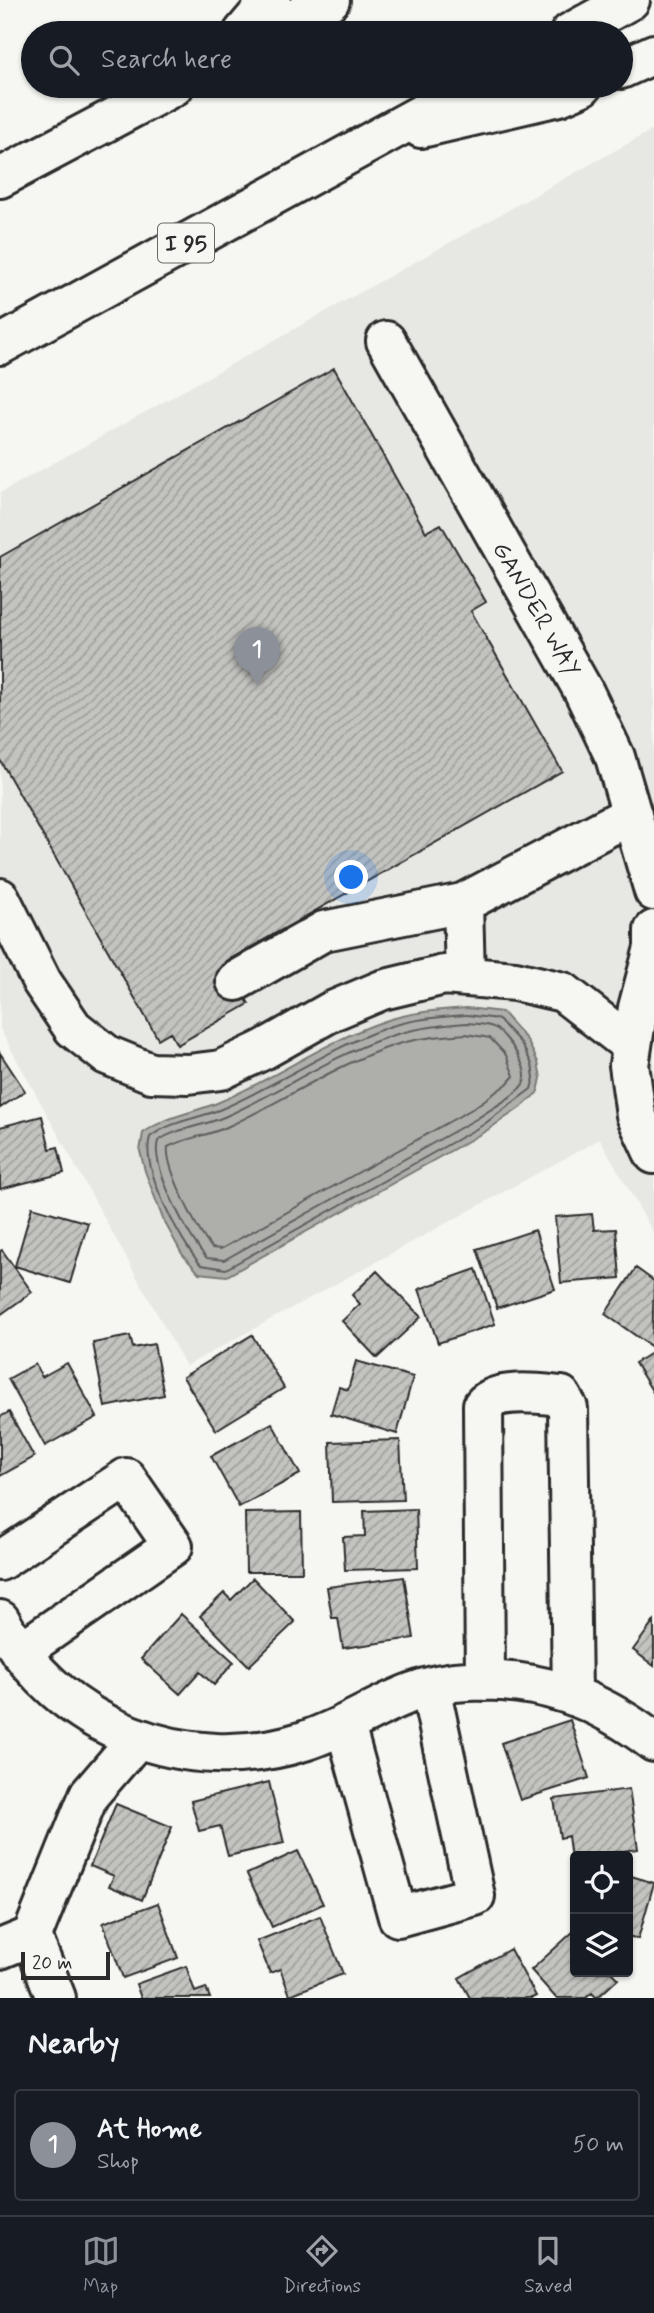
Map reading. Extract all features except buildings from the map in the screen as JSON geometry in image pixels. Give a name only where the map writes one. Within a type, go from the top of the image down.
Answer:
[{"type":"main road","points":[[253,21],[271,0]]},
{"type":"main road","points":[[292,21],[330,0]]},
{"type":"main road","points":[[592,21],[630,0]]},
{"type":"main road","points":[[633,64],[654,54]]},
{"type":"main road","points":[[0,177],[151,98]]},
{"type":"main road","name":"I 95","points":[[0,345],[450,98]]},
{"type":"main road","points":[[372,140],[550,98]]},
{"type":"main road","name":"GANDER WAY","points":[[386,341],[584,691],[615,757],[654,891]]},
{"type":"main road","points":[[236,981],[324,931],[463,903],[632,814]]},
{"type":"main road","points":[[0,898],[41,982],[73,1028],[107,1055],[151,1073],[188,1074],[221,1070],[332,1011],[382,990],[444,975],[515,981],[562,992],[632,1046]]},
{"type":"main road","points":[[463,903],[465,977]]},
{"type":"main road","points":[[654,930],[654,947],[638,1008],[629,1065],[636,1115],[654,1154]]},
{"type":"main road","points":[[485,1681],[483,1405],[487,1401],[521,1392],[561,1396],[568,1408],[572,1695]]},
{"type":"main road","points":[[0,1561],[126,1478],[173,1546],[20,1652]]},
{"type":"main road","points":[[0,1620],[33,1669],[64,1698],[99,1722],[137,1739],[178,1750],[220,1754],[261,1751],[303,1741],[345,1725],[390,1700],[430,1686],[466,1681],[508,1681],[550,1688],[572,1695],[590,1701],[627,1721],[654,1742]]},
{"type":"main road","points":[[345,1725],[398,1917],[475,1896],[430,1686]]},
{"type":"main road","points":[[56,1998],[16,1942],[89,1795],[137,1739]]},
{"type":"shaded area","points":[[654,129],[654,1234],[600,1139],[186,1366],[0,1029],[0,493]]},
{"type":"water","points":[[467,1008],[502,1012],[527,1040],[538,1062],[541,1078],[538,1092],[486,1131],[227,1276],[199,1273],[182,1254],[163,1219],[140,1151],[143,1133],[170,1118],[207,1107],[238,1093],[361,1030],[403,1016]]},
{"type":"place","name":"At Home","points":[[257,685]]}]
